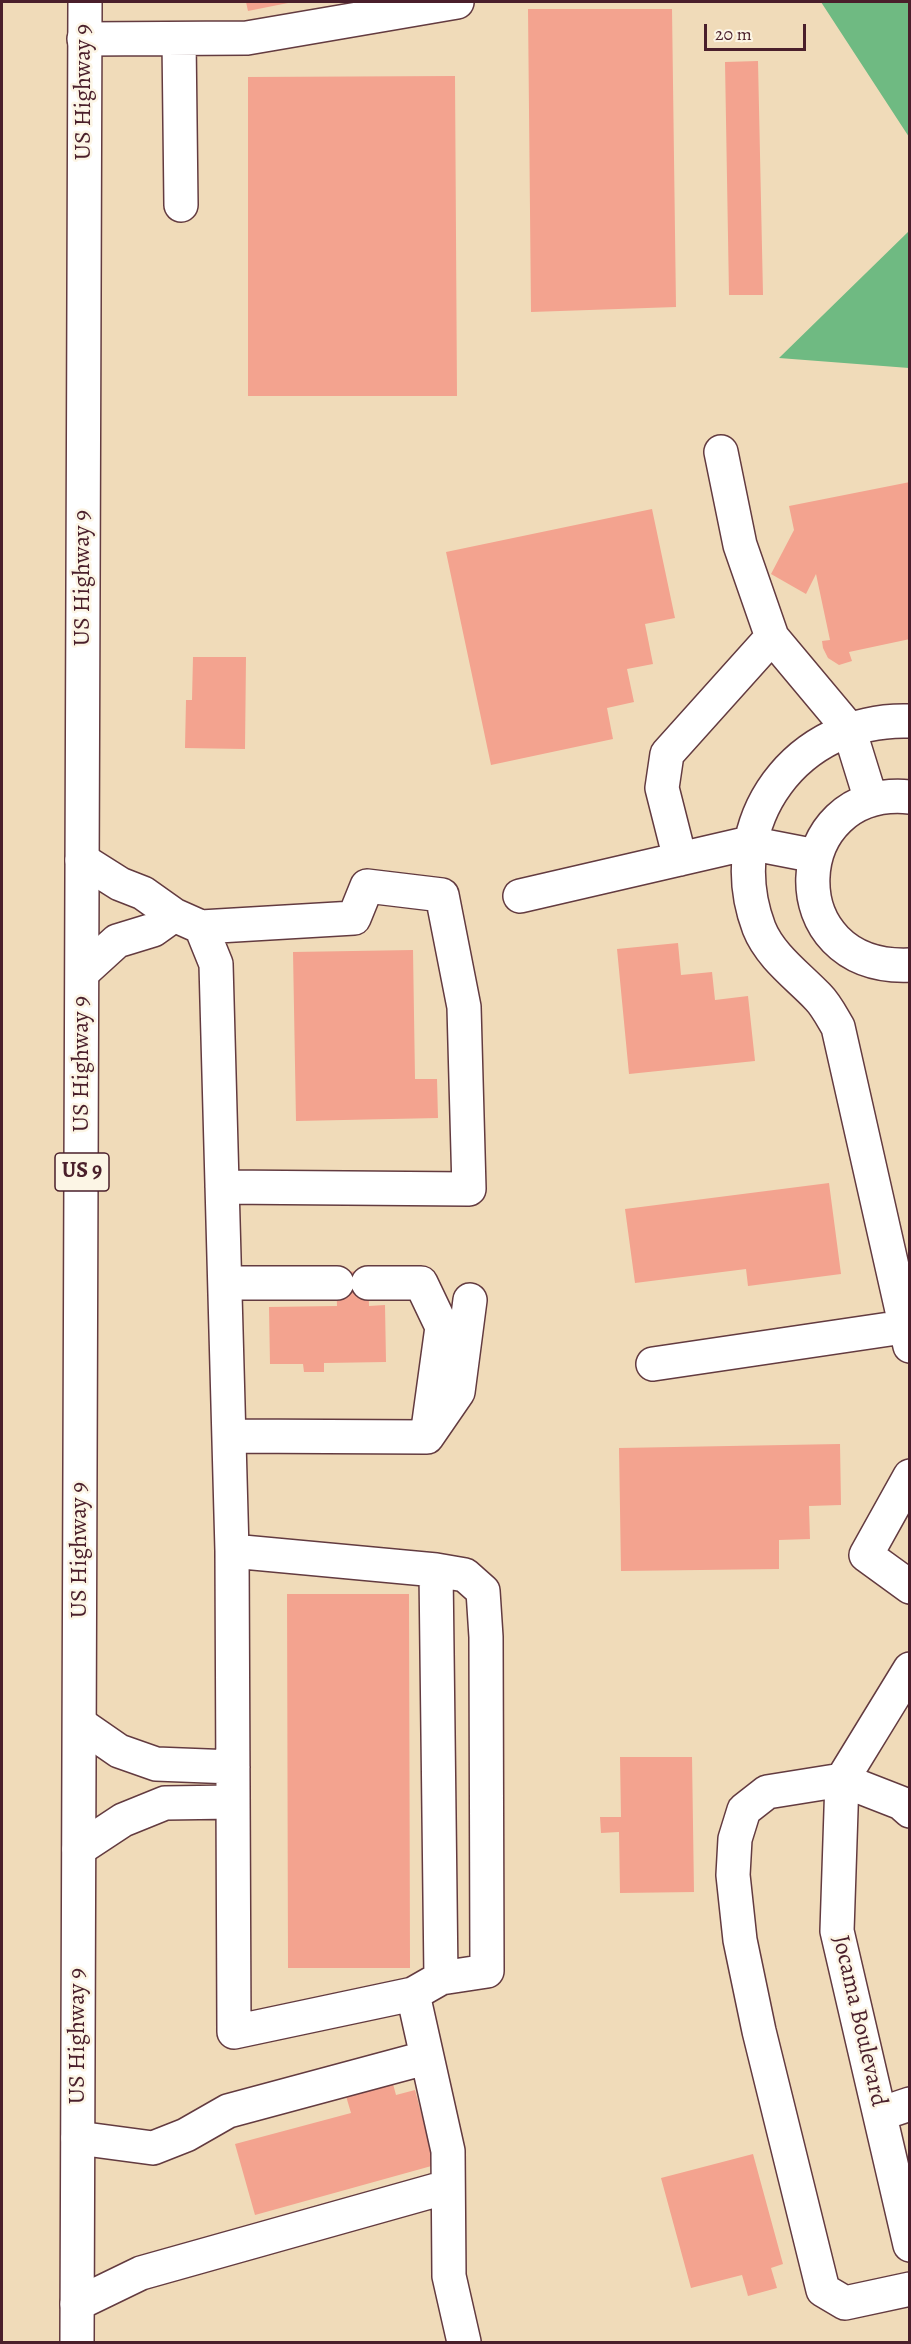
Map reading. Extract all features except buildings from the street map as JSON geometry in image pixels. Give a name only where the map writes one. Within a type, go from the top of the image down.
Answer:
[{"type":"main road","name":"US Highway 9","points":[[77,2343],[85,2]]},
{"type":"main road","points":[[84,39],[247,38],[457,2]]},
{"type":"main road","points":[[179,39],[180,205]]},
{"type":"main road","points":[[721,452],[740,545],[772,637],[849,729],[872,800]]},
{"type":"main road","points":[[680,859],[662,788],[667,754],[772,637]]},
{"type":"main road","points":[[652,1364],[908,1333],[838,1027],[819,998],[788,970],[759,929],[748,883],[749,843],[774,785],[802,754],[849,729],[909,721]]},
{"type":"main road","points":[[909,797],[881,797],[855,806],[835,822],[819,844],[812,870],[813,897],[822,922],[838,943],[860,958],[886,966],[909,964]]},
{"type":"main road","points":[[520,896],[749,843],[816,856]]},
{"type":"main road","points":[[82,860],[120,884],[143,893],[187,921],[216,964],[232,1551],[234,2032],[413,1994],[441,1978],[487,1971],[486,1637],[483,1591],[465,1575],[436,1570],[232,1551]]},
{"type":"main road","points":[[83,972],[117,941],[187,921],[354,918],[367,886],[442,894],[464,1007],[469,1189],[222,1187]]},
{"type":"main road","points":[[225,1283],[421,1283],[442,1327],[427,1437]]},
{"type":"main road","points":[[427,1437],[458,1392],[470,1300]]},
{"type":"main road","points":[[229,1436],[427,1437]]},
{"type":"main road","points":[[909,1476],[866,1555],[909,1587]]},
{"type":"main road","points":[[436,1570],[441,1978]]},
{"type":"main road","name":"Jocama Boulevard","points":[[909,1669],[842,1780],[837,1931],[895,2109],[909,2245]]},
{"type":"main road","points":[[80,1724],[119,1751],[156,1764],[233,1767]]},
{"type":"main road","points":[[909,1811],[901,1803],[842,1780],[767,1792],[744,1810],[735,1839],[733,1875],[740,1940],[770,2076],[823,2290],[845,2303],[909,2289]]},
{"type":"main road","points":[[79,1849],[123,1820],[165,1803],[233,1802]]},
{"type":"main road","points":[[413,1994],[425,2058],[448,2151],[449,2276],[464,2343]]},
{"type":"main road","points":[[78,2138],[153,2148],[186,2135],[228,2111],[425,2058]]},
{"type":"main road","points":[[77,2304],[141,2273],[447,2187]]},
{"type":"green space","points":[[821,2],[909,2],[909,137]]},
{"type":"green space","points":[[909,231],[909,368],[779,358]]}]
